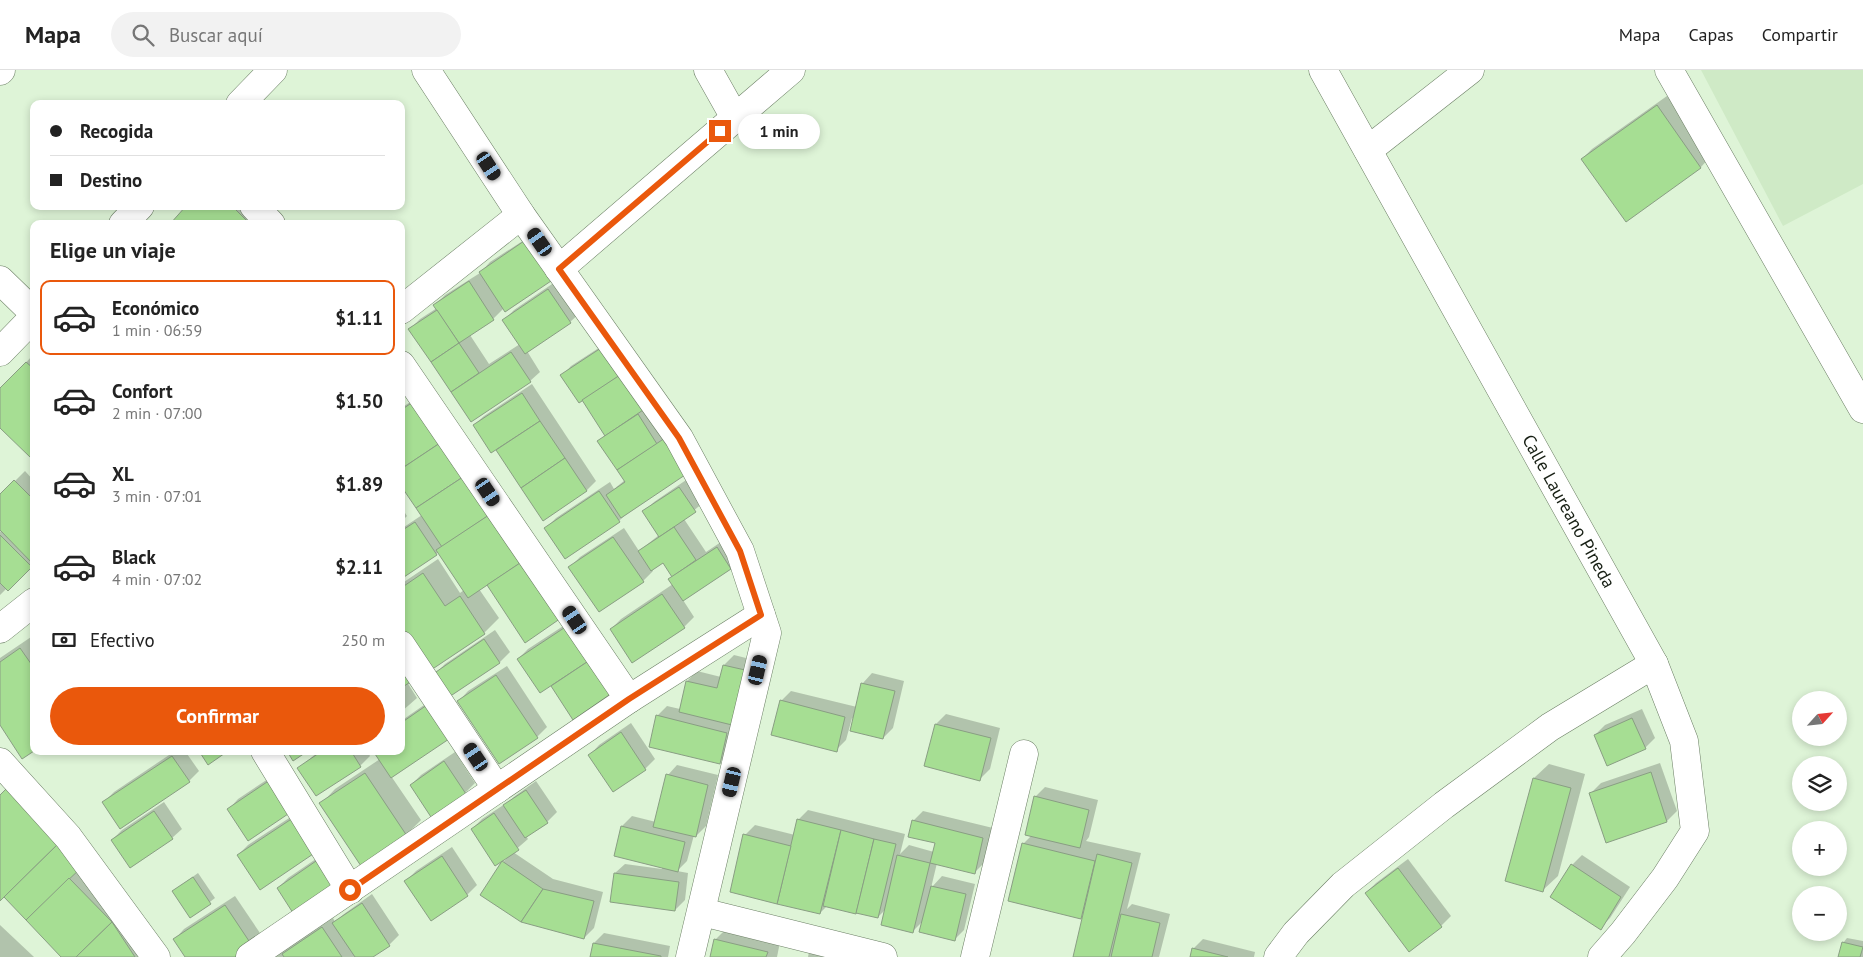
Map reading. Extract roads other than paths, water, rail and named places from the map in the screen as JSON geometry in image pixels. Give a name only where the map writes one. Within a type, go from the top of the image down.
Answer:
[{"type":"street","points":[[244,100],[273,70]]},
{"type":"street","points":[[426,70],[521,215],[679,438],[740,551],[767,633],[690,957]]},
{"type":"street","points":[[708,70],[735,118]]},
{"type":"street","points":[[559,269],[791,70]]},
{"type":"street","name":"Calle Laureano Pineda","points":[[1323,70],[1654,664],[1684,741],[1695,831],[1665,878],[1602,957]]},
{"type":"street","points":[[1368,150],[1470,70]]},
{"type":"street","points":[[1669,70],[1863,409]]},
{"type":"street","points":[[127,220],[136,210]]},
{"type":"street","points":[[258,210],[267,220]]},
{"type":"street","points":[[405,307],[521,215]]},
{"type":"street","points":[[0,280],[30,311]]},
{"type":"street","points":[[0,352],[30,319]]},
{"type":"street","points":[[405,371],[629,699]]},
{"type":"street","points":[[0,629],[30,605]]},
{"type":"street","points":[[250,957],[629,699],[761,615]]},
{"type":"street","points":[[405,651],[497,789]]},
{"type":"street","points":[[1278,957],[1296,933],[1343,885],[1444,805],[1550,727],[1654,664]]},
{"type":"street","points":[[975,957],[1024,754]]},
{"type":"street","points":[[267,755],[350,890]]},
{"type":"street","points":[[0,762],[68,837],[156,957]]},
{"type":"street","points":[[702,912],[883,957]]}]
